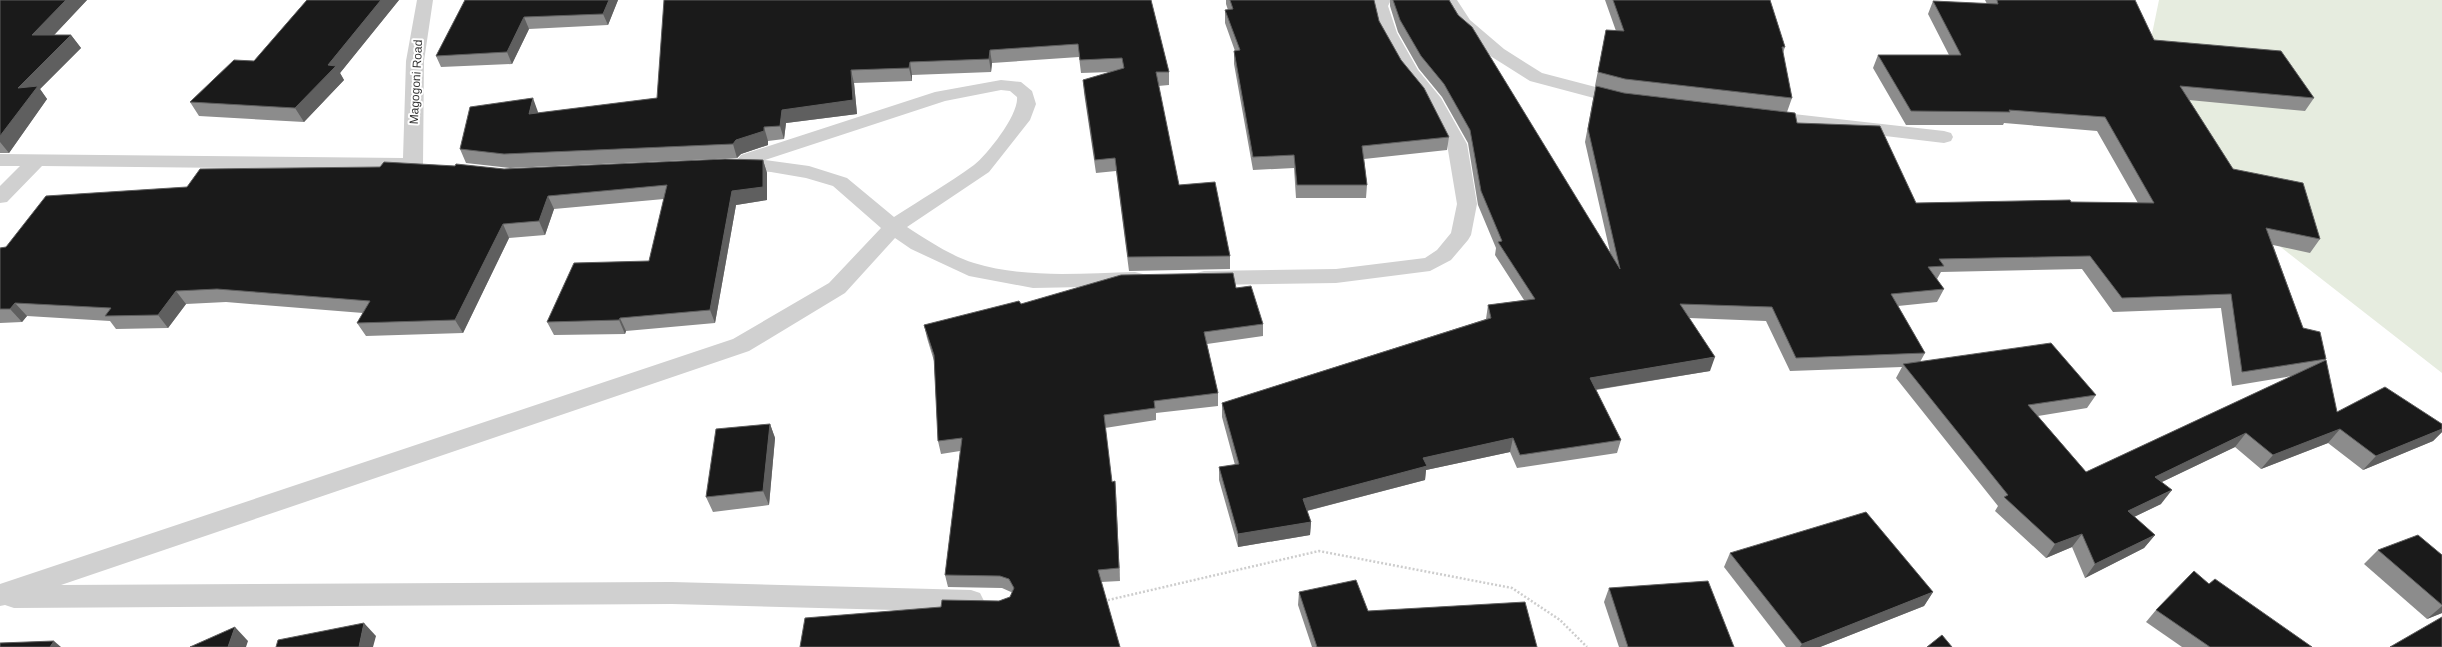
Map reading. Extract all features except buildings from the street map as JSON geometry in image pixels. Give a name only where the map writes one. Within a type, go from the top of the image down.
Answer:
[{"type":"street","name":"Magogoni Road","points":[[412,164],[416,70],[421,14],[425,0]]},
{"type":"street","points":[[1185,279],[1336,276],[1430,264],[1444,255],[1461,235],[1467,204],[1457,144],[1432,98],[1410,72],[1388,33],[1380,6],[1383,0]]},
{"type":"street","points":[[1449,0],[1463,23],[1498,53],[1536,77],[1620,99],[1644,102]]},
{"type":"street","points":[[0,596],[741,345],[837,288],[893,227],[982,168],[1021,120],[1027,104],[1026,95],[1015,86],[1001,85],[941,96],[839,131],[722,166],[771,166],[809,172],[840,182],[893,227],[918,244],[969,268],[1033,281],[1153,279]]},
{"type":"street","points":[[1747,114],[1944,137]]},
{"type":"street","points":[[0,160],[412,164],[433,166]]},
{"type":"street","points":[[0,197],[36,161]]},
{"type":"street","points":[[0,596],[672,593],[994,601]]},
{"type":"path","points":[[1098,602],[1319,551],[1512,588],[1560,620],[1588,647]]},
{"type":"shaded area","points":[[2159,0],[2442,0],[2442,373],[2132,131]]}]
